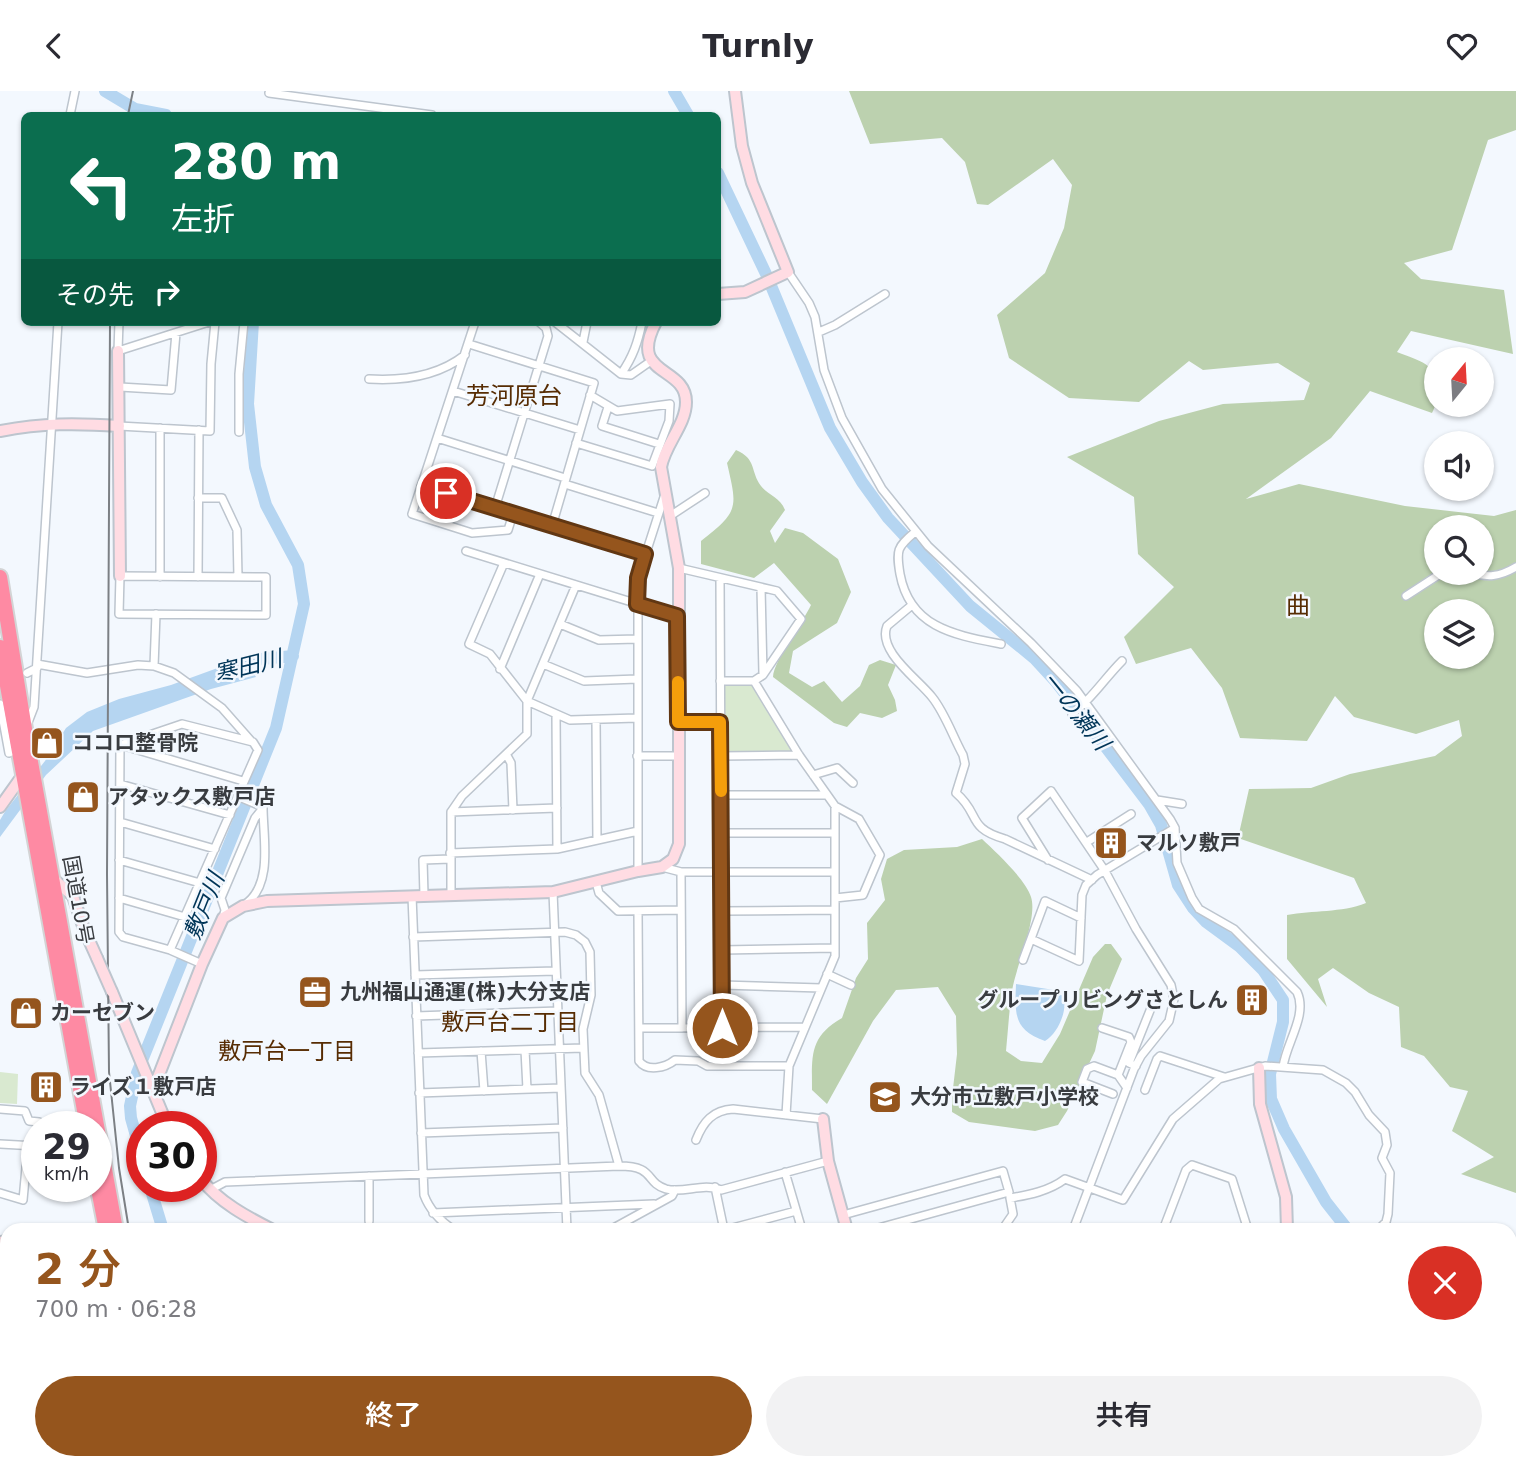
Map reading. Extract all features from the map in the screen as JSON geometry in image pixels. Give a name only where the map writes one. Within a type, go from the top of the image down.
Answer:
[{"type":"highway","name":"国道10号","points":[[0,577],[4,618],[25,729],[28,807],[53,879],[106,1223]]},
{"type":"highway","name":"国道10号","points":[[0,647],[26,764],[37,795],[41,867],[84,1111]]},
{"type":"highway","name":"国道10号","points":[[101,1202],[106,1223]]},
{"type":"street","points":[[735,91],[742,146],[752,183],[784,274],[809,303],[819,332],[824,370],[842,418],[882,489],[913,533],[1039,651],[1085,704],[1157,800],[1173,829],[1177,863],[1199,909],[1234,929],[1297,992],[1301,1000],[1298,1020],[1284,1052],[1281,1067]]},
{"type":"street","points":[[70,112],[72,92]]},
{"type":"street","points":[[269,93],[318,94],[416,112]]},
{"type":"street","points":[[721,294],[746,292],[784,274]]},
{"type":"street","points":[[819,332],[885,294]]},
{"type":"street","points":[[25,729],[34,707],[58,326]]},
{"type":"street","points":[[118,326],[119,614],[266,615],[266,577],[120,576]]},
{"type":"street","points":[[118,351],[197,326]]},
{"type":"street","points":[[0,431],[52,423],[210,431],[215,326]]},
{"type":"street","points":[[239,432],[239,366],[244,326]]},
{"type":"street","points":[[474,326],[412,514],[472,533],[508,530],[513,514]]},
{"type":"street","points":[[495,508],[548,336],[544,326]]},
{"type":"street","points":[[564,326],[621,374],[631,375],[651,361]]},
{"type":"street","points":[[583,342],[586,326]]},
{"type":"street","points":[[621,374],[632,358],[641,326]]},
{"type":"street","points":[[655,326],[648,348],[651,361],[655,367],[675,378],[684,387],[687,402],[683,417],[657,465]]},
{"type":"street","points":[[120,387],[171,390],[176,333]]},
{"type":"street","points":[[469,344],[594,383],[567,481],[551,526]]},
{"type":"street","points":[[369,379],[412,379],[453,365],[466,355]]},
{"type":"street","points":[[453,391],[580,429]]},
{"type":"street","points":[[590,395],[608,407],[625,411],[670,404],[669,421],[659,444],[657,465],[679,568],[679,844],[673,859],[662,867]]},
{"type":"street","points":[[608,407],[603,426],[659,444]]},
{"type":"street","points":[[160,428],[160,577]]},
{"type":"street","points":[[198,577],[199,431]]},
{"type":"street","points":[[437,438],[509,460],[658,513]]},
{"type":"street","points":[[576,443],[657,465]]},
{"type":"street","points":[[421,485],[645,554]]},
{"type":"street","points":[[638,871],[638,578],[665,493]]},
{"type":"street","points":[[670,516],[705,493]]},
{"type":"street","points":[[198,498],[222,498],[237,530],[238,577]]},
{"type":"street","points":[[913,533],[898,548],[901,582],[912,605],[936,627],[1001,644]]},
{"type":"street","points":[[466,551],[677,616]]},
{"type":"street","points":[[504,563],[469,644],[490,654],[527,701],[556,715],[570,720],[637,718]]},
{"type":"street","points":[[1494,577],[1516,567]]},
{"type":"street","points":[[679,568],[777,591],[802,619],[763,675],[754,681],[720,681]]},
{"type":"street","points":[[500,669],[540,574]]},
{"type":"street","points":[[720,578],[722,1028]]},
{"type":"street","points":[[1406,596],[1424,584]]},
{"type":"street","points":[[451,894],[451,812],[462,796],[527,734],[527,701],[576,585]]},
{"type":"street","points":[[761,587],[763,675]]},
{"type":"street","points":[[912,605],[887,626],[885,641],[893,655],[933,698],[963,755],[965,764],[956,793],[968,803],[977,825],[983,830],[1092,880]]},
{"type":"street","points":[[154,666],[156,614]]},
{"type":"street","points":[[560,624],[599,641],[637,639]]},
{"type":"street","points":[[1073,714],[1122,661]]},
{"type":"street","points":[[543,664],[584,681],[637,680]]},
{"type":"street","points":[[27,673],[37,666],[87,673],[138,665],[154,666],[174,673],[222,708],[258,751],[185,917],[173,952]]},
{"type":"street","points":[[754,681],[827,795],[835,806],[859,819],[880,855],[863,895],[835,898]]},
{"type":"street","points":[[0,704],[9,753],[26,764],[0,807]]},
{"type":"street","points":[[556,715],[557,849]]},
{"type":"street","points":[[596,720],[597,840]]},
{"type":"street","points":[[678,722],[720,722]]},
{"type":"street","points":[[120,745],[182,725],[253,742]]},
{"type":"street","points":[[120,745],[243,781]]},
{"type":"street","points":[[120,745],[119,932],[123,937],[199,963]]},
{"type":"street","points":[[506,754],[511,763],[513,810]]},
{"type":"street","points":[[720,756],[799,755]]},
{"type":"street","points":[[637,756],[678,756]]},
{"type":"street","points":[[813,775],[837,768],[853,783]]},
{"type":"street","points":[[120,784],[230,815]]},
{"type":"street","points":[[1048,860],[1022,818],[1051,791],[1105,871],[1136,929],[1171,985],[1174,999],[1169,1021],[1136,1066],[1076,1223]]},
{"type":"street","points":[[721,795],[827,795]]},
{"type":"street","points":[[239,797],[260,806]]},
{"type":"street","points":[[1157,800],[1182,804]]},
{"type":"street","points":[[223,918],[257,894],[263,880],[260,806]]},
{"type":"street","points":[[153,1090],[199,963],[223,918],[225,910],[221,898],[260,806]]},
{"type":"street","points":[[786,1115],[789,1066],[835,955],[835,806]]},
{"type":"street","points":[[451,812],[557,808]]},
{"type":"street","points":[[1087,842],[1131,814]]},
{"type":"street","points":[[120,822],[215,849]]},
{"type":"street","points":[[1031,939],[1079,961],[1082,895],[1092,880],[1173,829]]},
{"type":"street","points":[[424,895],[423,860],[557,849],[638,831]]},
{"type":"street","points":[[721,833],[835,833]]},
{"type":"street","points":[[119,860],[200,883]]},
{"type":"street","points":[[41,867],[73,896],[84,929],[162,1111]]},
{"type":"street","points":[[243,906],[267,901],[553,891],[662,867],[681,872],[835,872]]},
{"type":"street","points":[[681,872],[682,1028]]},
{"type":"street","points":[[596,882],[599,894],[618,911],[681,911]]},
{"type":"street","points":[[553,891],[567,1223]]},
{"type":"street","points":[[412,896],[424,1195],[433,1213],[444,1223]]},
{"type":"street","points":[[119,898],[185,917]]},
{"type":"street","points":[[1023,960],[1045,901],[1081,918]]},
{"type":"street","points":[[722,911],[835,910]]},
{"type":"street","points":[[638,911],[639,1061],[642,1066],[667,1066],[675,1060],[698,1061],[707,1066],[789,1066]]},
{"type":"street","points":[[413,937],[554,932],[576,935],[585,941],[590,951],[592,995],[584,1020],[585,1073],[599,1095],[619,1166]]},
{"type":"street","points":[[722,950],[835,949]]},
{"type":"street","points":[[415,975],[556,971]]},
{"type":"street","points":[[827,974],[851,985]]},
{"type":"street","points":[[722,985],[821,988]]},
{"type":"street","points":[[1136,1066],[1129,1063],[1151,1008]]},
{"type":"street","points":[[416,1016],[558,1011]]},
{"type":"street","points":[[640,1028],[805,1027]]},
{"type":"street","points":[[1102,1028],[1129,1037],[1131,1042],[1118,1075]]},
{"type":"street","points":[[418,1053],[583,1048]]},
{"type":"street","points":[[525,1050],[527,1089]]},
{"type":"street","points":[[481,1051],[484,1091]]},
{"type":"street","points":[[1145,1090],[1160,1056],[1225,1077]]},
{"type":"street","points":[[1113,1094],[1082,1082],[1087,1069],[1094,1066],[1118,1075],[1127,1088]]},
{"type":"street","points":[[1262,1067],[1261,1104],[1286,1197],[1287,1223]]},
{"type":"street","points":[[1007,1223],[1013,1214],[1010,1198],[1045,1190],[1065,1179],[1123,1200],[1173,1119],[1219,1079],[1262,1067],[1281,1067],[1323,1070],[1346,1083],[1356,1092],[1369,1115],[1385,1132],[1387,1146],[1382,1158],[1390,1173],[1388,1215],[1385,1223]]},
{"type":"street","points":[[419,1093],[561,1088]]},
{"type":"street","points":[[0,1109],[24,1111]]},
{"type":"street","points":[[696,1140],[705,1123],[721,1109],[823,1119],[828,1161],[845,1223]]},
{"type":"street","points":[[421,1133],[562,1128]]},
{"type":"street","points":[[0,1144],[21,1146]]},
{"type":"street","points":[[217,1186],[225,1182],[638,1166],[659,1185],[675,1190],[715,1187],[721,1190],[828,1161]]},
{"type":"street","points":[[1166,1223],[1186,1170],[1192,1165],[1232,1179],[1246,1223]]},
{"type":"street","points":[[843,1215],[1003,1171],[1009,1192],[896,1223]]},
{"type":"street","points":[[785,1173],[800,1223]]},
{"type":"street","points":[[369,1176],[369,1221]]},
{"type":"street","points":[[715,1187],[723,1223]]},
{"type":"street","points":[[622,1223],[672,1196],[675,1190]]},
{"type":"street","points":[[0,1193],[21,1199]]},
{"type":"street","points":[[217,1195],[259,1223]]},
{"type":"street","points":[[433,1213],[654,1204]]},
{"type":"street","points":[[751,1223],[796,1211]]},
{"type":"green space","points":[[849,91],[1516,91],[1516,130],[1488,140],[1452,250],[1404,263],[1421,279],[1504,290],[1513,354],[1494,350],[1494,347],[1482,347],[1411,331],[1397,352],[1424,364],[1424,410],[1370,391],[1331,438],[1246,499],[1299,484],[1405,506],[1485,515],[1424,515],[1424,585],[1494,585],[1494,516],[1516,510],[1516,1193],[1461,1174],[1494,1157],[1452,1131],[1468,1091],[1450,1087],[1424,1056],[1401,1047],[1399,1007],[1369,993],[1333,968],[1318,979],[1327,1007],[1287,959],[1287,915],[1366,903],[1354,878],[1238,838],[1249,789],[1311,788],[1350,774],[1435,756],[1462,736],[1459,720],[1416,734],[1354,717],[1335,696],[1307,741],[1240,738],[1222,688],[1191,648],[1136,664],[1124,637],[1174,587],[1138,554],[1134,497],[1067,457],[1159,421],[1223,404],[1304,400],[1310,383],[1278,363],[1203,370],[1189,361],[1139,402],[1069,398],[1009,358],[997,315],[1045,273],[1064,228],[1072,185],[1053,159],[988,205],[977,204],[965,162],[942,138],[870,144]]},
{"type":"green space","points":[[736,450],[747,457],[761,486],[780,502],[785,510],[770,531],[775,543],[785,528],[803,533],[838,559],[851,592],[837,623],[793,651],[789,673],[812,687],[824,681],[842,702],[860,686],[869,665],[880,660],[896,665],[888,685],[897,711],[882,718],[860,713],[847,727],[834,723],[773,677],[783,652],[811,605],[774,563],[754,578],[701,564],[701,541],[723,522],[732,507],[733,490],[727,463]]},
{"type":"green space","points":[[750,684],[792,750],[791,753],[724,751],[724,688],[726,685]]},
{"type":"green space","points":[[982,839],[1010,867],[1031,897],[1032,917],[1012,991],[1006,1051],[1021,1061],[1042,1063],[1060,1034],[1093,957],[1105,944],[1111,944],[1122,959],[1107,995],[1095,1051],[1067,1111],[1058,1125],[1035,1131],[969,1122],[952,1112],[957,1054],[956,1016],[938,987],[896,990],[873,1021],[827,1104],[812,1090],[815,1048],[823,1032],[842,1018],[856,978],[868,959],[867,923],[885,900],[881,879],[887,859],[904,850],[957,847]]},
{"type":"green space","points":[[0,1072],[18,1074],[17,1104],[0,1103]]},
{"type":"water","points":[[245,658],[256,677],[211,689],[93,731],[46,775],[0,837],[0,820],[6,810],[45,761],[66,728],[87,712]]},
{"type":"water","points":[[1016,984],[1054,990],[1064,997],[1060,1022],[1054,1033],[1045,1041],[1021,1026],[1016,1012]]},
{"type":"waterway","name":"寒田川","points":[[105,91],[135,109],[150,112]]},
{"type":"waterway","name":"一の瀬川","points":[[674,91],[686,112]]},
{"type":"waterway","name":"一の瀬川","points":[[721,179],[767,276],[830,428],[862,482],[888,518],[970,606],[1034,658],[1057,683],[1149,804],[1161,825],[1178,885],[1193,908],[1263,970],[1283,1000],[1283,1022],[1270,1074],[1271,1099],[1284,1129],[1326,1202],[1342,1223]]},
{"type":"waterway","name":"敷戸川","points":[[130,1111],[137,1073],[276,728],[304,604],[298,565],[266,505],[255,467],[248,404],[253,326]]},
{"type":"waterway","name":"寒田川","points":[[235,666],[261,659],[293,656]]},
{"type":"waterway","name":"敷戸川","points":[[155,1202],[161,1223]]},
{"type":"railway","points":[[129,112],[133,91]]},
{"type":"railway","points":[[110,326],[107,874],[109,1072],[128,1223]]},
{"type":"slow traffic","points":[[678,682],[678,722],[720,722],[721,791]]},
{"type":"place","name":"ココロ整骨院","points":[[47,743]]},
{"type":"place","name":"アタックス敷戸店","points":[[83,797]]},
{"type":"place","name":"マルソ敷戸","points":[[1111,843]]},
{"type":"place","name":"九州福山通運(株)大分支店","points":[[315,992]]},
{"type":"place","name":"グループリビングさとしん","points":[[1252,1000]]},
{"type":"place","name":"カーセブン","points":[[26,1013]]},
{"type":"place","name":"ライズ１敷戸店","points":[[46,1087]]},
{"type":"place","name":"大分市立敷戸小学校","points":[[885,1097]]},
{"type":"district","name":"芳河原台","points":[[514,396]]},
{"type":"district","name":"曲","points":[[1298,606]]},
{"type":"district","name":"敷戸台二丁目","points":[[510,1022]]},
{"type":"district","name":"敷戸台一丁目","points":[[287,1051]]},
{"type":"route","points":[[446,493],[645,554],[638,578],[637,604],[677,616],[678,722],[720,722],[722,1028]]}]
